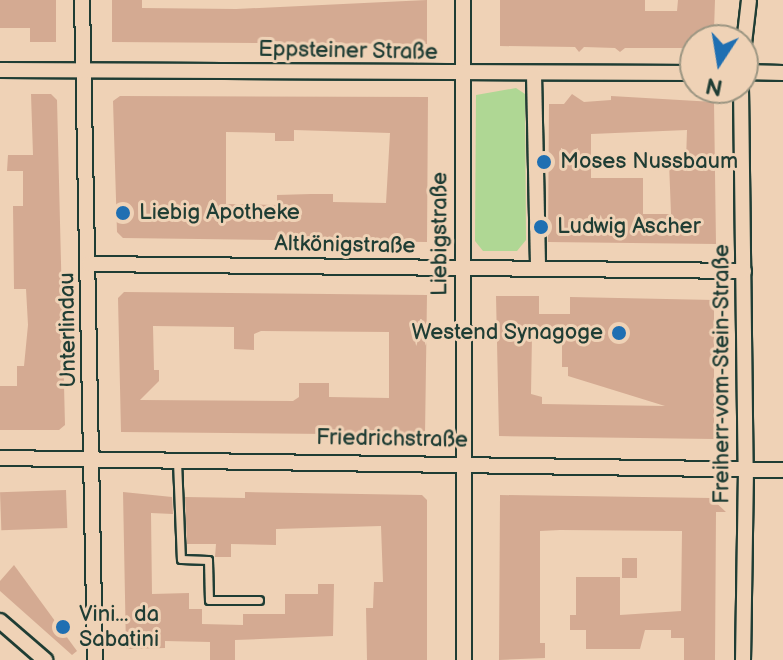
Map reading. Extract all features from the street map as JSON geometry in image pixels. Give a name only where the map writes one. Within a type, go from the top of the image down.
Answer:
[{"type":"street","name":"Unterlindau","points":[[82,0],[95,660]]},
{"type":"street","name":"Liebigstraße","points":[[463,0],[464,660]]},
{"type":"street","points":[[746,24],[749,0]]},
{"type":"street","name":"Eppsteiner Straße","points":[[0,70],[462,75],[679,73]]},
{"type":"street","points":[[759,72],[783,73]]},
{"type":"street","points":[[534,74],[538,269]]},
{"type":"street","name":"Freiherr-vom-Stein-Straße","points":[[741,104],[746,470],[743,660]]},
{"type":"street","name":"Altkönigstraße","points":[[89,264],[744,271]]},
{"type":"street","name":"Friedrichstraße","points":[[0,458],[465,462],[783,470]]},
{"type":"street","points":[[0,621],[45,660]]},
{"type":"lane","points":[[177,459],[181,559],[208,560],[209,600],[259,600]]},
{"type":"green space","points":[[516,88],[525,94],[526,240],[517,251],[483,251],[475,241],[476,95]]},
{"type":"building","points":[[0,0],[56,0],[56,42],[30,42],[30,28],[0,28]]},
{"type":"building","points":[[112,0],[142,0],[142,8],[236,9],[427,0],[427,44],[112,42]]},
{"type":"building","points":[[500,0],[645,0],[645,11],[677,11],[678,0],[715,0],[714,24],[679,24],[679,48],[625,48],[620,52],[615,48],[584,47],[579,52],[575,47],[500,46]]},
{"type":"building","points":[[31,94],[51,94],[57,100],[65,425],[59,430],[0,430],[0,386],[17,386],[17,366],[24,366],[28,325],[26,289],[14,289],[13,206],[23,206],[23,171],[7,171],[8,155],[33,155]]},
{"type":"building","points":[[572,94],[584,102],[611,100],[611,96],[679,100],[679,104],[714,104],[716,244],[548,242],[549,104],[564,104]],"holes":[[[687,130],[686,161],[669,162],[671,214],[643,214],[643,178],[591,178],[591,134]]]},
{"type":"building","points":[[120,96],[428,97],[427,242],[123,238],[117,232],[113,101]],"holes":[[[294,130],[390,133],[386,203],[333,202],[333,194],[311,194],[277,195],[277,205],[226,204],[226,132],[275,133],[275,141],[294,141]]]},
{"type":"building","points":[[124,292],[427,295],[425,435],[121,432],[118,298]],"holes":[[[153,326],[234,327],[234,349],[254,350],[254,334],[261,331],[389,332],[389,398],[329,397],[329,383],[299,383],[299,397],[293,401],[140,400],[159,381],[159,370],[154,370]]]},
{"type":"building","points":[[496,296],[539,296],[539,314],[570,314],[570,297],[714,300],[714,439],[499,436]],"holes":[[[562,334],[562,367],[568,367],[568,376],[665,406],[542,404],[542,397],[531,394],[532,335]]]},
{"type":"building","points":[[66,490],[67,528],[1,530],[0,492]]},
{"type":"building","points":[[123,492],[172,497],[173,514],[151,513],[152,594],[189,593],[189,609],[202,609],[202,624],[243,625],[243,614],[285,614],[285,594],[318,594],[318,584],[334,584],[333,636],[235,640],[235,660],[210,660],[210,642],[165,641],[165,648],[126,649]]},
{"type":"building","points":[[245,492],[422,495],[427,500],[427,660],[367,660],[366,608],[373,608],[374,582],[383,582],[381,526],[276,529],[276,545],[231,544],[231,557],[215,557],[216,544],[187,544],[185,497],[245,498]]},
{"type":"building","points":[[500,495],[711,498],[726,512],[716,512],[715,660],[684,660],[684,638],[671,638],[671,630],[645,630],[640,649],[586,649],[586,630],[570,630],[570,615],[576,615],[576,577],[620,577],[620,615],[681,611],[682,531],[560,530],[540,531],[540,643],[545,643],[545,658],[499,660]]},
{"type":"building","points":[[622,558],[637,558],[637,578],[622,578]]},
{"type":"building","points":[[14,565],[77,651],[72,655],[0,591],[0,581]]},
{"type":"place","name":"Moses Nussbaum","points":[[544,162]]},
{"type":"place","name":"Liebig Apotheke","points":[[123,213]]},
{"type":"place","name":"Ludwig Ascher","points":[[541,227]]},
{"type":"place","name":"Westend Synagoge","points":[[619,333]]},
{"type":"place","name":"Vini... da Sabatini","points":[[63,627]]}]
